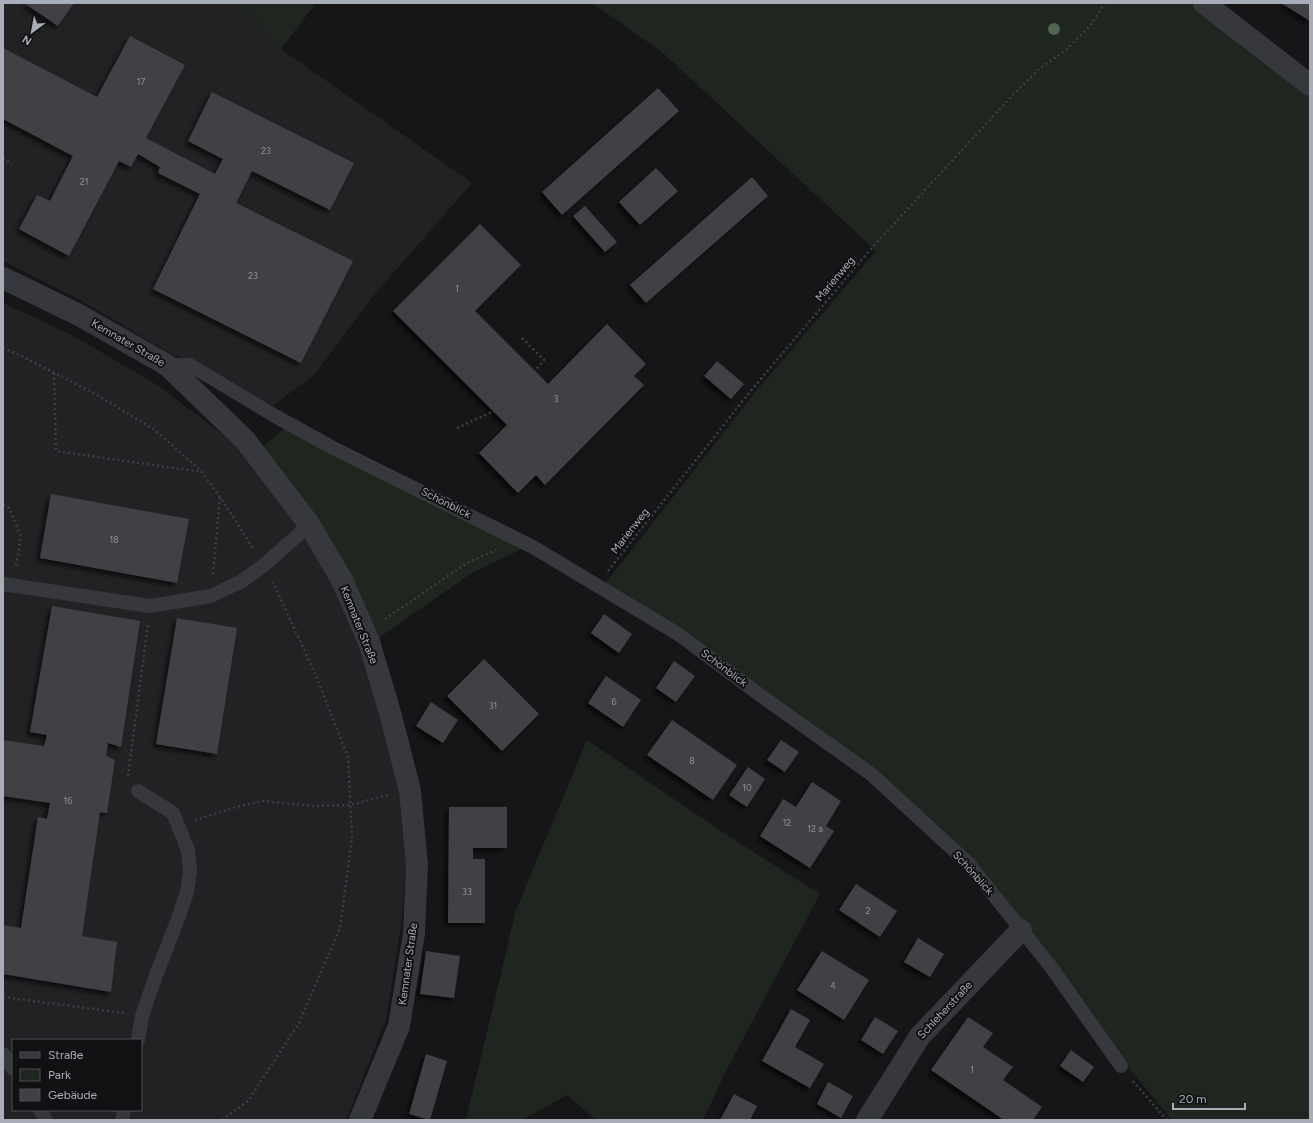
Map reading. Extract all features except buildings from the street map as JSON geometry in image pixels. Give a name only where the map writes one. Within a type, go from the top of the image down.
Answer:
[{"type":"street","points":[[1204,3],[1310,85]]},
{"type":"street","name":"Kemnater Straße","points":[[3,278],[79,315],[167,365],[246,440],[309,524],[342,580],[365,633],[391,716],[410,791],[417,865],[414,933],[398,1026],[360,1120]]},
{"type":"street","name":"Schleherstraße","points":[[867,1120],[920,1036],[1021,930]]},
{"type":"lane","name":"Schönblick","points":[[167,365],[190,365],[275,416],[333,448],[533,547],[678,634],[760,695],[871,774],[968,864],[1051,967],[1121,1066]]},
{"type":"lane","points":[[9,585],[72,593],[150,606],[211,596],[242,581],[264,565],[298,536],[309,524]]},
{"type":"lane","points":[[138,791],[173,813],[188,850],[190,871],[187,892],[154,978],[142,1016],[138,1039]]},
{"type":"lane","points":[[3,1054],[12,1068]]},
{"type":"lane","points":[[41,1111],[46,1120]]},
{"type":"path","name":"Marienweg","points":[[597,586],[749,393],[869,251],[1010,98],[1039,69],[1066,50],[1090,26],[1105,3]]},
{"type":"path","points":[[3,158],[12,164]]},
{"type":"path","points":[[522,338],[544,360],[535,371]]},
{"type":"path","points":[[3,348],[92,392],[155,430],[202,472],[220,496],[269,573],[316,676],[348,757],[352,838],[340,928],[300,1024],[248,1101],[222,1120]]},
{"type":"path","points":[[54,373],[56,451],[202,472]]},
{"type":"path","points":[[457,428],[494,411]]},
{"type":"path","points":[[211,596],[220,496]]},
{"type":"path","points":[[3,505],[9,508],[21,536],[16,565],[9,585]]},
{"type":"path","points":[[365,633],[467,563],[518,540]]},
{"type":"path","points":[[138,791],[128,776],[135,714],[146,643]]},
{"type":"path","points":[[180,828],[200,818],[264,800],[313,806],[350,804],[399,792],[410,791]]},
{"type":"path","points":[[3,996],[142,1016]]},
{"type":"path","points":[[1121,1066],[1167,1120]]},
{"type":"shaded area","points":[[3,3],[239,3],[281,49],[472,183],[375,294],[314,375],[271,407],[192,360],[173,355],[80,300],[3,261]]},
{"type":"shaded area","points":[[3,303],[72,335],[157,385],[238,446],[294,517],[333,581],[359,646],[382,720],[399,792],[406,865],[401,926],[386,1020],[346,1120],[3,1120]]},
{"type":"green space","points":[[239,3],[316,3],[281,49]]},
{"type":"green space","points":[[592,3],[1191,3],[1310,94],[1310,1120],[1172,1120],[1124,1062],[1054,964],[872,770],[605,584],[753,395],[876,251],[662,52]]},
{"type":"green space","points":[[285,428],[522,549],[472,573],[377,639],[262,447]]},
{"type":"green space","points":[[3,635],[6,635],[5,691],[3,690]]},
{"type":"green space","points":[[587,740],[727,835],[820,894],[725,1073],[703,1120],[596,1120],[567,1095],[522,1120],[466,1120],[516,910]]}]
